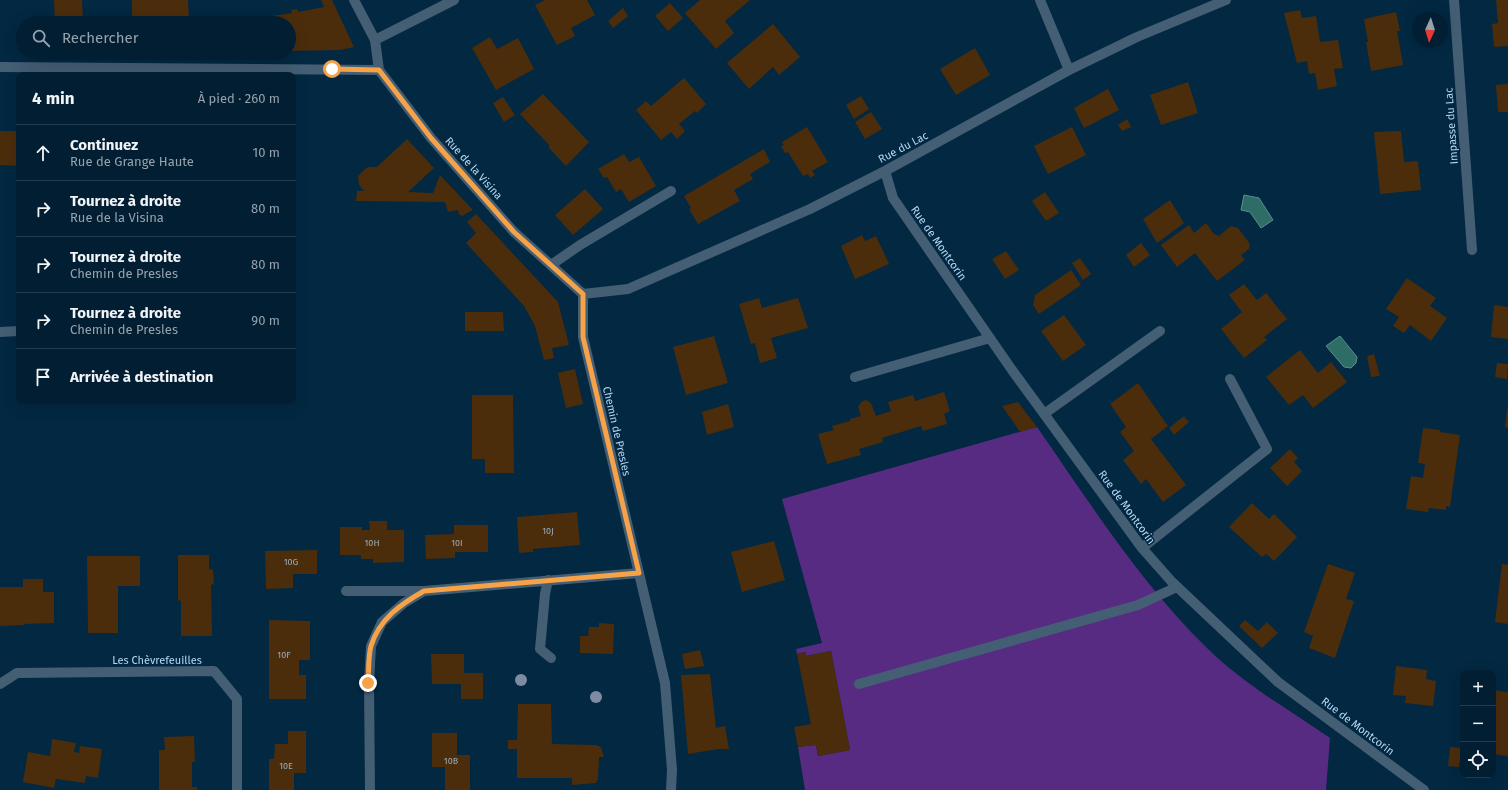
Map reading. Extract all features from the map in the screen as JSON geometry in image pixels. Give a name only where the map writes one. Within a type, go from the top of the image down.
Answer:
[{"type":"street","name":"Rue de la Visina","points":[[354,0],[375,40],[379,70],[431,138],[514,232],[583,294]]},
{"type":"street","points":[[375,40],[454,0]]},
{"type":"street","points":[[1040,0],[1068,70]]},
{"type":"street","name":"Rue du Lac","points":[[583,294],[628,289],[810,209],[885,171],[1068,70],[1137,37],[1226,0]]},
{"type":"street","name":"Impasse du Lac","points":[[1454,0],[1472,250]]},
{"type":"street","points":[[0,67],[379,70]]},
{"type":"street","name":"Rue de Montcorin","points":[[885,171],[893,198],[1044,414],[1142,548],[1177,587],[1278,682],[1424,790]]},
{"type":"street","points":[[551,265],[580,245],[671,191]]},
{"type":"street","name":"Chemin de Presles","points":[[583,294],[583,337],[665,684],[672,770],[671,790]]},
{"type":"street","points":[[0,332],[16,331]]},
{"type":"street","points":[[1044,414],[1160,331]]},
{"type":"street","points":[[855,377],[990,338]]},
{"type":"street","points":[[1142,548],[1267,449],[1230,379]]},
{"type":"street","points":[[346,591],[424,591],[639,573]]},
{"type":"street","points":[[548,580],[545,594],[540,649],[551,658]]},
{"type":"street","points":[[859,684],[1138,605],[1177,587]]},
{"type":"street","points":[[370,790],[368,683],[370,646],[382,622],[404,602],[424,591]]},
{"type":"street","name":"Les Chèvrefeuilles","points":[[0,684],[17,673],[214,671],[237,699],[237,790]]},
{"type":"street","points":[[1406,790],[1411,780]]},
{"type":"shaded area","points":[[1244,195],[1259,198],[1273,220],[1261,228],[1250,212],[1241,210]]},
{"type":"shaded area","points":[[1340,336],[1357,357],[1356,363],[1351,368],[1344,367],[1326,346]]},
{"type":"shaded area","points":[[1037,427],[1117,542],[1160,598],[1184,624],[1208,649],[1236,674],[1330,738],[1326,790],[805,790],[798,747],[816,745],[818,756],[850,750],[831,651],[806,656],[806,652],[797,654],[796,649],[822,643],[782,499]]},
{"type":"building","points":[[54,0],[82,0],[83,16],[55,16]]},
{"type":"building","points":[[132,0],[188,0],[189,16],[132,16]]},
{"type":"building","points":[[321,0],[332,0],[354,47],[340,50],[296,51],[296,16],[272,16],[292,13],[291,10],[297,9],[298,12],[324,7]]},
{"type":"building","points":[[545,0],[587,0],[595,15],[571,28],[575,36],[557,45],[535,5]]},
{"type":"building","points":[[700,0],[750,0],[725,21],[734,33],[716,49],[685,13]]},
{"type":"building","points":[[1496,0],[1508,0],[1508,46],[1494,47],[1492,24],[1498,23]]},
{"type":"building","points":[[670,3],[683,18],[668,31],[655,16]]},
{"type":"building","points":[[623,8],[628,16],[613,28],[608,21]]},
{"type":"building","points":[[1300,10],[1302,18],[1316,16],[1320,42],[1338,40],[1343,68],[1334,69],[1337,86],[1318,90],[1315,73],[1309,74],[1307,61],[1297,63],[1284,13]]},
{"type":"building","points":[[1396,12],[1400,31],[1397,31],[1403,65],[1371,71],[1364,19]]},
{"type":"building","points":[[773,24],[800,57],[779,75],[773,67],[749,89],[727,63]]},
{"type":"building","points":[[490,37],[497,49],[518,38],[534,69],[496,90],[472,48]]},
{"type":"building","points":[[975,48],[990,75],[956,95],[940,69]]},
{"type":"building","points":[[684,78],[706,104],[697,113],[695,111],[679,124],[685,131],[677,139],[671,132],[661,140],[636,110],[646,101],[651,106]]},
{"type":"building","points":[[1188,82],[1198,113],[1161,125],[1150,95]]},
{"type":"building","points":[[1508,84],[1508,112],[1498,112],[1496,85]]},
{"type":"building","points":[[1108,89],[1119,110],[1084,128],[1074,108]]},
{"type":"building","points":[[543,94],[589,142],[566,166],[548,147],[550,146],[520,114]]},
{"type":"building","points":[[861,96],[869,109],[854,119],[846,105]]},
{"type":"building","points":[[503,97],[515,115],[504,122],[493,103]]},
{"type":"building","points":[[871,112],[882,129],[865,139],[855,122]]},
{"type":"building","points":[[1127,119],[1131,127],[1122,131],[1118,125]]},
{"type":"building","points":[[807,127],[828,162],[812,171],[815,175],[810,178],[808,174],[803,176],[788,152],[785,153],[781,146],[784,145],[782,142]]},
{"type":"building","points":[[1072,127],[1086,155],[1048,174],[1034,146]]},
{"type":"building","points":[[0,131],[16,131],[16,166],[0,165]]},
{"type":"building","points":[[1401,131],[1404,162],[1418,161],[1421,190],[1380,194],[1374,132]]},
{"type":"building","points":[[407,139],[434,168],[408,192],[433,193],[440,175],[473,210],[462,216],[459,214],[458,210],[448,212],[445,202],[356,201],[357,191],[364,191],[359,185],[358,176],[368,167],[377,167]]},
{"type":"building","points":[[764,149],[770,162],[750,174],[753,179],[734,190],[740,201],[698,224],[689,209],[691,208],[684,196]]},
{"type":"building","points":[[624,154],[629,162],[639,157],[656,186],[629,202],[621,189],[616,192],[607,177],[604,178],[598,169]]},
{"type":"building","points":[[585,189],[603,209],[573,235],[555,215]]},
{"type":"building","points":[[1045,192],[1059,213],[1046,221],[1032,201]]},
{"type":"building","points":[[1170,200],[1184,223],[1157,243],[1143,219]]},
{"type":"building","points":[[476,214],[558,302],[569,345],[552,348],[554,358],[544,360],[535,326],[524,306],[466,243],[476,233],[467,222]]},
{"type":"building","points":[[1206,223],[1214,234],[1219,236],[1231,226],[1238,228],[1250,244],[1249,249],[1241,255],[1245,260],[1217,281],[1195,253],[1177,267],[1161,245],[1189,225],[1194,233]]},
{"type":"building","points":[[862,235],[865,241],[876,236],[889,264],[855,279],[841,246]]},
{"type":"building","points":[[1141,243],[1150,255],[1134,267],[1126,255]]},
{"type":"building","points":[[1006,251],[1019,270],[1005,279],[992,259]]},
{"type":"building","points":[[1080,258],[1091,274],[1083,280],[1072,263]]},
{"type":"building","points":[[1071,270],[1081,285],[1039,314],[1033,305],[1035,295]]},
{"type":"building","points":[[1407,278],[1436,298],[1430,306],[1447,318],[1431,341],[1410,325],[1404,333],[1393,326],[1399,317],[1386,309]]},
{"type":"building","points":[[1244,284],[1257,300],[1266,293],[1287,319],[1264,337],[1267,340],[1244,358],[1221,329],[1242,312],[1229,295]]},
{"type":"building","points":[[759,298],[762,308],[798,298],[808,328],[771,338],[777,358],[760,363],[755,343],[751,344],[739,304]]},
{"type":"building","points":[[1494,305],[1508,307],[1508,339],[1491,337]]},
{"type":"building","points":[[465,312],[503,312],[504,331],[465,331]]},
{"type":"building","points":[[1064,315],[1086,345],[1063,361],[1041,331]]},
{"type":"building","points":[[714,336],[728,383],[686,395],[673,347]]},
{"type":"building","points":[[1300,350],[1318,373],[1331,362],[1347,382],[1313,408],[1303,395],[1289,405],[1266,377]]},
{"type":"building","points":[[1374,354],[1380,376],[1371,377],[1367,356]]},
{"type":"building","points":[[1497,363],[1508,364],[1507,379],[1495,377]]},
{"type":"building","points":[[575,369],[583,404],[566,408],[558,373]]},
{"type":"building","points":[[1138,383],[1168,426],[1151,439],[1186,485],[1163,502],[1146,479],[1141,484],[1123,460],[1134,451],[1120,432],[1126,427],[1110,404]]},
{"type":"building","points":[[944,392],[950,411],[944,414],[947,424],[923,431],[921,426],[882,438],[883,442],[859,449],[861,455],[827,464],[818,434],[834,430],[832,426],[861,416],[858,407],[861,402],[866,400],[871,403],[876,416],[891,411],[888,402],[913,395],[915,401]]},
{"type":"building","points":[[472,395],[513,395],[514,473],[485,473],[485,459],[472,459]]},
{"type":"building","points":[[1018,402],[1037,427],[1020,432],[1002,406]]},
{"type":"building","points":[[728,404],[734,427],[707,435],[702,412]]},
{"type":"building","points":[[1508,409],[1508,428],[1505,427]]},
{"type":"building","points":[[1184,416],[1189,422],[1174,435],[1169,428]]},
{"type":"building","points":[[1423,428],[1460,435],[1450,507],[1446,506],[1446,510],[1429,508],[1428,512],[1406,509],[1411,476],[1423,478],[1425,464],[1418,463]]},
{"type":"building","points":[[1290,449],[1298,458],[1294,462],[1302,471],[1287,486],[1270,468]]},
{"type":"building","points":[[1252,503],[1269,519],[1274,514],[1297,537],[1274,561],[1266,554],[1262,557],[1229,527]]},
{"type":"building","points":[[577,512],[580,545],[533,549],[533,552],[519,553],[517,517]]},
{"type":"building","points":[[369,521],[387,521],[387,530],[404,530],[404,562],[373,563],[373,559],[361,559],[361,555],[340,555],[340,527],[362,527],[362,530],[370,530]]},
{"type":"building","points":[[454,525],[488,525],[488,552],[455,552],[455,558],[426,559],[425,535],[454,534]]},
{"type":"building","points":[[774,541],[785,580],[742,592],[731,552]]},
{"type":"building","points":[[317,550],[317,574],[293,574],[293,588],[266,589],[265,551]]},
{"type":"building","points":[[178,555],[209,555],[209,569],[213,570],[214,585],[211,584],[212,636],[181,636],[181,600],[178,601]]},
{"type":"building","points":[[87,556],[140,556],[140,586],[118,586],[118,633],[88,633]]},
{"type":"building","points":[[1328,564],[1355,573],[1346,599],[1354,601],[1335,658],[1309,648],[1313,636],[1304,632]]},
{"type":"building","points":[[1502,564],[1508,565],[1508,624],[1495,622]]},
{"type":"building","points":[[23,579],[43,579],[43,592],[54,592],[54,623],[0,626],[0,587],[23,587]]},
{"type":"building","points":[[269,620],[310,621],[310,660],[299,660],[299,675],[306,675],[306,699],[269,699]]},
{"type":"building","points":[[1245,620],[1258,631],[1267,622],[1278,633],[1262,648],[1239,626]]},
{"type":"building","points":[[599,623],[614,624],[613,654],[580,653],[580,636],[588,636],[589,627],[599,627]]},
{"type":"building","points":[[700,650],[704,666],[685,669],[682,654]]},
{"type":"building","points":[[831,651],[850,750],[818,756],[816,745],[798,747],[794,727],[811,724],[797,654],[806,652],[806,656]]},
{"type":"building","points":[[431,654],[464,654],[464,673],[483,673],[483,699],[461,699],[461,684],[432,684]]},
{"type":"building","points":[[1396,666],[1427,670],[1426,679],[1436,681],[1433,706],[1405,703],[1406,696],[1393,695]]},
{"type":"building","points":[[710,674],[716,728],[725,726],[729,749],[718,749],[688,754],[681,675]]},
{"type":"building","points":[[1496,690],[1508,692],[1508,756],[1496,754]]},
{"type":"building","points":[[518,704],[551,704],[552,744],[596,745],[601,747],[604,757],[599,757],[598,778],[596,783],[572,785],[572,778],[517,778],[517,749],[508,749],[508,740],[517,740]]},
{"type":"building","points":[[288,731],[306,731],[306,773],[294,773],[294,790],[269,790],[269,759],[274,759],[275,744],[288,744]]},
{"type":"building","points":[[432,733],[457,733],[457,755],[470,755],[470,790],[445,790],[445,767],[432,767]]},
{"type":"building","points":[[194,736],[195,762],[192,762],[192,787],[197,787],[197,790],[159,790],[159,750],[165,750],[164,737]]},
{"type":"building","points":[[52,739],[76,743],[74,752],[79,753],[80,746],[102,749],[98,778],[86,776],[85,783],[56,779],[54,788],[23,782],[28,752],[50,756]]},
{"type":"building","points":[[1450,747],[1460,748],[1459,767],[1448,766]]},
{"type":"route","points":[[332,69],[379,70],[431,138],[514,232],[583,294],[583,337],[639,573],[424,591],[404,602],[382,622],[370,646],[368,683]]}]
